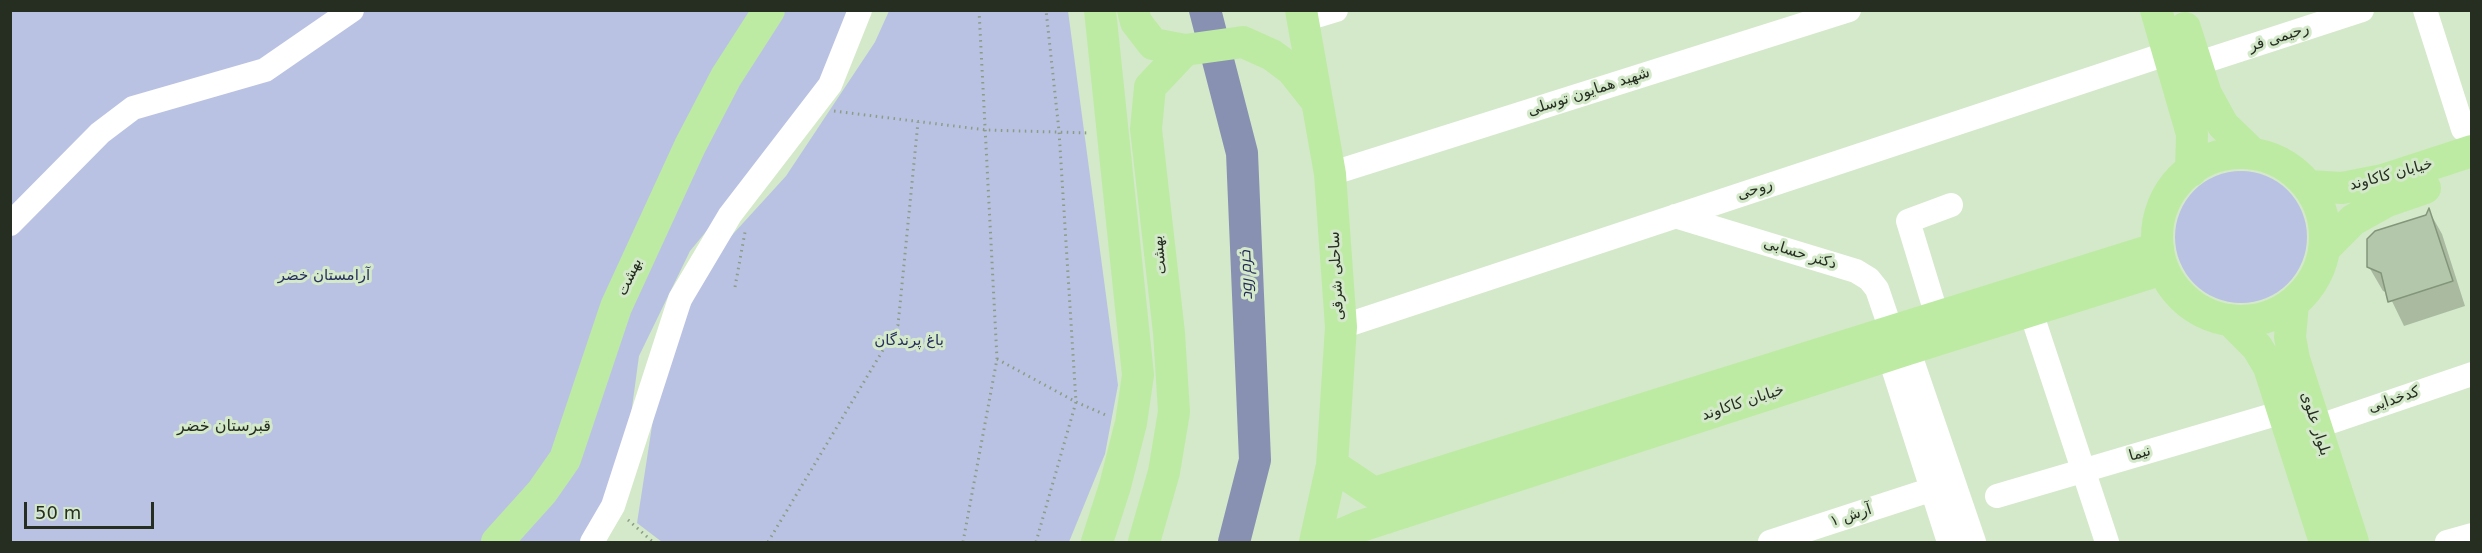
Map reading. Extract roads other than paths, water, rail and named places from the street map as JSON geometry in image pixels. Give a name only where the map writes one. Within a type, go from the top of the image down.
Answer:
[{"type":"main road","name":"بهشت","points":[[497,543],[542,492],[565,459],[616,307],[690,146],[726,77],[769,10]]},
{"type":"main road","points":[[1096,543],[1115,486],[1131,423],[1138,375],[1100,10]]},
{"type":"main road","points":[[1133,10],[1136,22],[1154,44],[1194,49],[1243,42],[1272,55],[1292,70],[1316,100]]},
{"type":"main road","points":[[2156,10],[2223,125],[2253,154]]},
{"type":"main road","points":[[2179,10],[2192,134],[2191,171]]},
{"type":"main road","name":"ساحلی شرقی","points":[[1302,15],[1330,174],[1341,327],[1332,465],[1315,543]]},
{"type":"main road","name":"بهشت","points":[[1144,543],[1164,472],[1174,412],[1169,333],[1146,129],[1150,87],[1194,49]]},
{"type":"main road","name":"خیابان کاکاوند","points":[[2308,186],[2342,188],[2383,180],[2467,140]]},
{"type":"main road","points":[[2231,154],[2253,154],[2274,160],[2293,171],[2308,186],[2319,205],[2325,226],[2325,248],[2319,269],[2308,288],[2293,304],[2273,315],[2252,320],[2230,320],[2209,315],[2190,304],[2175,288],[2161,259],[2158,226],[2164,205],[2175,186],[2191,171],[2210,159],[2231,154]]},
{"type":"main road","name":"خیابان کاکاوند","points":[[2325,248],[2353,220],[2387,201],[2472,173]]},
{"type":"main road","name":"خیابان کاکاوند","points":[[1324,543],[1376,507],[1896,345],[2031,312],[2161,259]]},
{"type":"main road","name":"خیابان کاکاوند","points":[[1896,345],[1937,316],[2161,259]]},
{"type":"main road","name":"بلوار علوی","points":[[2293,304],[2290,337],[2294,359],[2353,543]]},
{"type":"main road","name":"بلوار علوی","points":[[2230,320],[2257,346],[2269,367],[2325,543]]},
{"type":"main road","points":[[1138,375],[1169,333]]},
{"type":"main road","points":[[1332,465],[1376,507]]},
{"type":"street","points":[[10,224],[100,133],[133,108],[265,70],[352,10]]},
{"type":"street","points":[[592,543],[614,506],[680,299],[730,215],[830,85],[861,10]]},
{"type":"street","points":[[1302,15],[1336,10]]},
{"type":"street","name":"شهید همایون توسلی","points":[[1330,174],[1849,10]]},
{"type":"street","points":[[2425,10],[2467,140]]},
{"type":"street","name":"رحیمی فر","points":[[2183,59],[2351,12]]},
{"type":"street","name":"روحی","points":[[1341,327],[1675,216],[2183,59]]},
{"type":"street","points":[[1937,316],[1908,221],[1952,205]]},
{"type":"street","name":"دکتر حسابی","points":[[1675,216],[1856,271],[1869,279],[1877,289],[1896,345],[1974,543]]},
{"type":"street","points":[[2031,312],[2107,543]]},
{"type":"street","name":"دکتر حسابی","points":[[1896,345],[1949,543]]},
{"type":"street","name":"کدخدایی","points":[[2316,427],[2472,374]]},
{"type":"street","name":"نیما","points":[[1997,496],[2283,412]]},
{"type":"street","name":"آرش ۱","points":[[1770,543],[1933,489]]},
{"type":"street","points":[[2447,543],[2472,535]]},
{"type":"waterway","name":"خرم رود","points":[[1205,10],[1242,153],[1255,460],[1234,542]]},
{"type":"district","name":"قبرستان خضر","points":[[224,427]]},
{"type":"park label","name":"آرامستان خضر","points":[[324,276]]},
{"type":"park label","name":"باغ پرندگان","points":[[909,341]]}]
